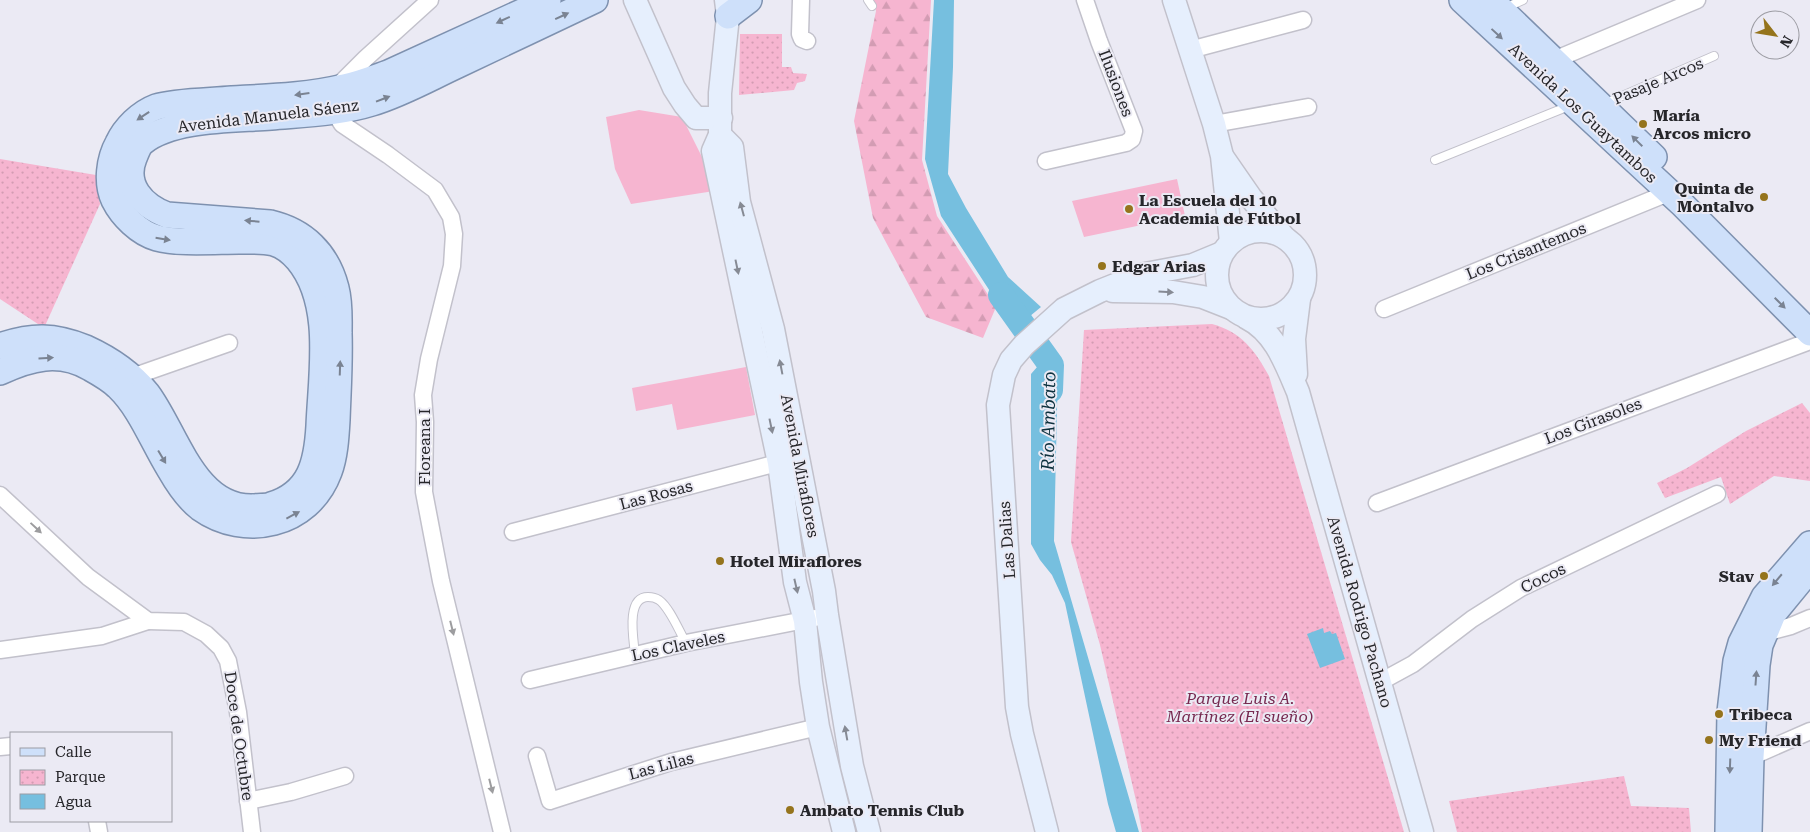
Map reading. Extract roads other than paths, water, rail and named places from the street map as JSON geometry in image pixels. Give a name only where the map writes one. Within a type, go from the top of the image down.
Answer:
[{"type":"main road","name":"Avenida Manuela Sáenz","points":[[0,372],[33,359],[42,358],[67,359],[85,365],[117,386],[127,398],[181,489],[199,507],[219,519],[238,524],[262,524],[284,520],[301,511],[318,493],[329,472],[336,439],[340,363],[338,303],[336,288],[327,267],[313,245],[299,233],[285,226],[270,222],[167,215],[156,211],[138,195],[132,184],[130,170],[141,143],[171,128],[334,100],[363,82],[388,73],[548,0]]},
{"type":"main road","name":"Avenida Manuela Sáenz","points":[[0,346],[18,340],[49,338],[72,343],[115,363],[132,377],[156,406],[198,480],[228,504],[248,507],[271,506],[290,495],[306,482],[318,449],[323,342],[319,303],[308,274],[287,250],[274,243],[254,240],[187,241],[158,239],[142,232],[119,209],[112,195],[109,174],[114,149],[123,132],[139,118],[156,108],[189,102],[295,95],[372,103],[407,89],[595,0]]},
{"type":"main road","points":[[635,0],[674,88],[685,105],[696,118],[721,126]]},
{"type":"main road","points":[[727,8],[749,0]]},
{"type":"main road","points":[[1174,0],[1214,124],[1222,156],[1227,248]]},
{"type":"main road","name":"Avenida Los Guaytambos","points":[[1462,0],[1573,104],[1810,309]]},
{"type":"main road","name":"Avenida Los Guaytambos","points":[[1505,3],[1554,60],[1602,105],[1680,197],[1810,332]]},
{"type":"main road","name":"Avenida Miraflores","points":[[727,8],[720,93],[721,126],[713,151],[751,332],[789,460],[824,591],[852,766],[869,832]]},
{"type":"main road","name":"Avenida Miraflores","points":[[721,126],[732,147],[740,202],[773,329],[789,460],[795,582],[805,621],[818,727],[844,832]]},
{"type":"main road","points":[[1222,156],[1251,198],[1294,245],[1302,257],[1306,272],[1304,286],[1298,299],[1288,310],[1276,317],[1261,320],[1239,313],[1222,296],[1217,282],[1217,267],[1227,248],[1243,234],[1256,230],[1270,231],[1284,236]]},
{"type":"main road","name":"Las Dalias","points":[[1047,832],[1017,707],[998,404],[1004,375],[1011,360],[1024,345],[1064,309],[1100,291],[1140,275],[1193,265],[1227,248]]},
{"type":"main road","name":"Las Dalias","points":[[1100,291],[1173,292],[1204,297],[1239,313]]},
{"type":"main road","name":"Avenida Rodrigo Pachano","points":[[1298,299],[1294,339],[1298,392]]},
{"type":"main road","name":"Avenida Rodrigo Pachano","points":[[1239,313],[1259,324],[1282,354],[1298,392],[1422,832]]},
{"type":"main road","points":[[751,332],[773,329]]},
{"type":"main road","points":[[1749,832],[1751,757],[1760,645],[1758,627],[1764,597],[1810,544]]},
{"type":"main road","points":[[1728,832],[1730,712],[1736,661],[1741,643],[1773,614],[1810,569]]},
{"type":"main road","points":[[811,682],[837,677]]},
{"type":"street","points":[[334,100],[366,58],[430,0]]},
{"type":"street","points":[[800,0],[800,34],[802,39],[806,41]]},
{"type":"street","name":"Ilusiones","points":[[1046,161],[1126,143],[1132,139],[1134,131],[1099,42],[1085,0]]},
{"type":"street","points":[[1554,60],[1697,0]]},
{"type":"street","points":[[1190,50],[1302,20]]},
{"type":"street","name":"Floreana I","points":[[334,100],[342,124],[435,190],[451,217],[454,234],[452,266],[429,359],[423,395],[425,422],[424,492],[440,581],[502,832]]},
{"type":"street","points":[[1214,124],[1308,108]]},
{"type":"street","name":"Los Crisantemos","points":[[1384,309],[1680,197]]},
{"type":"street","name":"Los Girasoles","points":[[1377,503],[1810,341]]},
{"type":"street","points":[[132,377],[229,343]]},
{"type":"street","name":"Las Rosas","points":[[513,532],[789,460]]},
{"type":"street","name":"Cocos","points":[[1380,682],[1413,664],[1472,619],[1521,588],[1717,494]]},
{"type":"street","points":[[0,495],[88,577],[148,620]]},
{"type":"street","name":"Los Claveles","points":[[530,680],[686,643],[805,621],[827,615]]},
{"type":"street","points":[[1758,627],[1791,626],[1810,618]]},
{"type":"street","points":[[0,650],[102,636],[148,620]]},
{"type":"street","name":"Doce de Octubre","points":[[148,620],[184,622],[206,634],[221,648],[228,661],[238,712],[252,832]]},
{"type":"street","name":"Las Lilas","points":[[538,756],[550,801],[662,764],[818,727]]},
{"type":"street","points":[[1751,757],[1810,731]]},
{"type":"street","points":[[829,773],[852,766]]},
{"type":"street","points":[[248,801],[291,792],[345,776]]},
{"type":"lane","name":"Pasaje Arcos","points":[[1602,105],[1714,56]]},
{"type":"lane","points":[[1435,160],[1573,104]]},
{"type":"lane","points":[[635,655],[632,621],[637,601],[645,597],[659,600],[666,608],[686,643]]},
{"type":"water","points":[[934,0],[954,0],[948,174],[966,208],[1008,277],[1041,307],[1018,326],[997,302],[941,216],[925,159]]},
{"type":"water","points":[[1051,351],[1058,366],[1054,541],[1139,832],[1116,832],[1108,804],[1065,603],[1052,575],[1040,560],[1031,544],[1031,374]]},
{"type":"water","points":[[1323,628],[1324,633],[1330,631],[1332,634],[1336,633],[1345,659],[1320,668],[1307,634]]},
{"type":"waterway","name":"Río Ambato","points":[[1001,295],[1051,365],[1050,390]]},
{"type":"place","name":"María Arcos micro","points":[[1643,124]]},
{"type":"place","name":"Quinta de Montalvo","points":[[1764,197]]},
{"type":"place","name":"La Escuela del 10 Academia de Fútbol","points":[[1129,209]]},
{"type":"place","name":"Edgar Arias","points":[[1102,266]]},
{"type":"place","name":"Hotel Miraflores","points":[[720,561]]},
{"type":"place","name":"Stav","points":[[1764,576]]},
{"type":"place","name":"Tribeca","points":[[1719,714]]},
{"type":"place","name":"My Friend","points":[[1709,740]]},
{"type":"place","name":"Ambato Tennis Club","points":[[790,810]]},
{"type":"park label","name":"Parque Luis A. Martínez (El sueño)","points":[[1240,707]]}]
